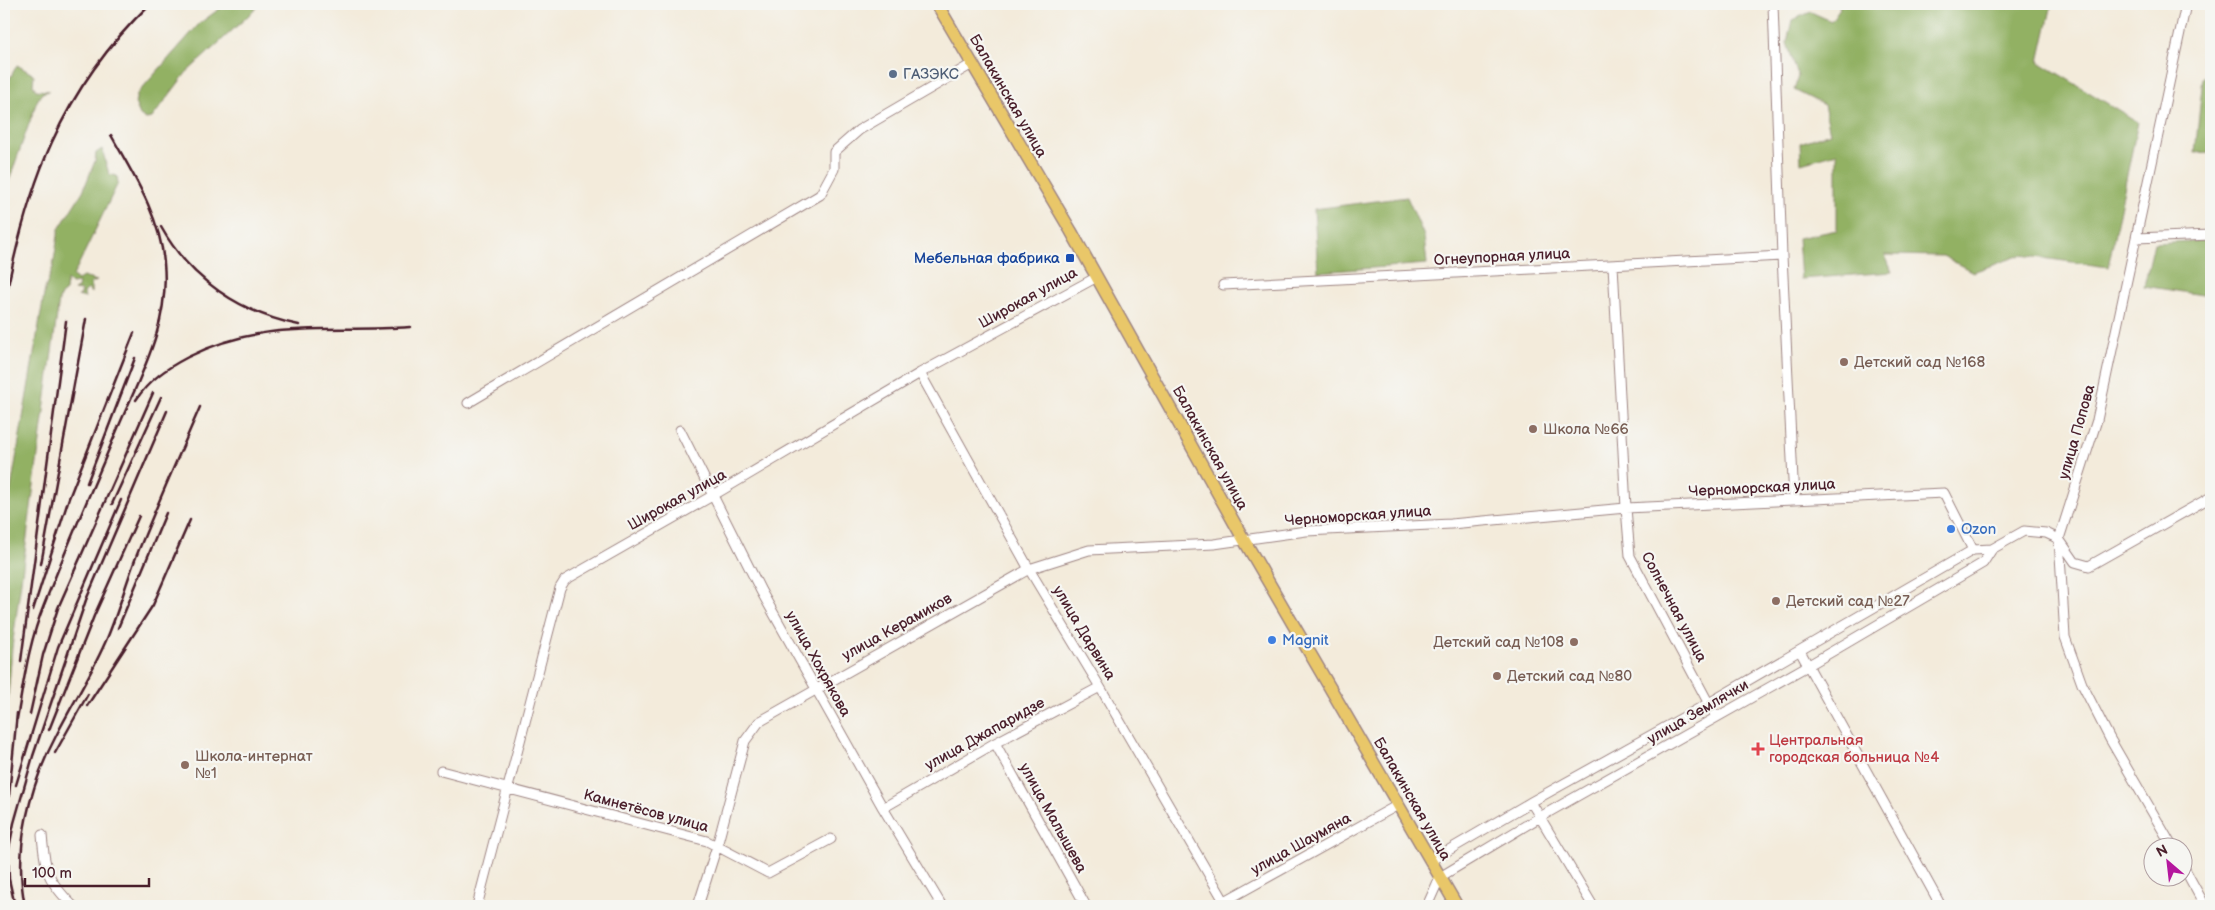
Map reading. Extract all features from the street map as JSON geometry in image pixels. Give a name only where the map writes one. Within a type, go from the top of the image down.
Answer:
[{"type":"main road","name":"Балакинская улица","points":[[937,4],[1097,277],[1244,540],[1457,906]]},
{"type":"street","points":[[1773,4],[1782,256],[1794,500]]},
{"type":"street","name":"улица Попова","points":[[2167,838],[2110,739],[2082,684],[2065,637],[2059,539],[2097,420],[2186,4]]},
{"type":"street","points":[[468,403],[820,195],[834,170],[834,152],[859,130],[972,64]]},
{"type":"street","points":[[2136,238],[2211,235]]},
{"type":"street","name":"Огнеупорная улица","points":[[1223,285],[1782,256]]},
{"type":"street","name":"Солнечная улица","points":[[1612,265],[1630,556],[1716,717]]},
{"type":"street","name":"Широкая улица","points":[[477,906],[560,588],[565,580],[920,373],[1097,277]]},
{"type":"street","name":"улица Дарвина","points":[[920,373],[1029,569],[1100,687],[1223,905]]},
{"type":"street","name":"улица Хохрякова","points":[[680,430],[761,591],[940,906]]},
{"type":"street","name":"Черноморская улица","points":[[1244,540],[1306,531],[1451,524],[1626,508],[1944,493],[1974,550]]},
{"type":"street","points":[[1974,550],[1992,549],[2024,531],[2046,533],[2059,539],[2075,562],[2089,566],[2211,497]]},
{"type":"street","name":"улица Керамиков","points":[[698,906],[717,846],[745,741],[759,722],[1029,569],[1089,550],[1214,544],[1244,540]]},
{"type":"street","name":"улица Землячки","points":[[1440,877],[1983,563],[1992,549]]},
{"type":"street","name":"улица Землячки","points":[[1430,862],[1531,802],[1709,703],[1974,550]]},
{"type":"street","points":[[1800,651],[1941,906]]},
{"type":"street","name":"улица Джапаридзе","points":[[883,808],[995,743],[1100,687]]},
{"type":"street","name":"улица Малышева","points":[[995,743],[1086,906]]},
{"type":"street","name":"Камнетёсов улица","points":[[441,771],[698,839],[717,846],[768,874],[832,839]]},
{"type":"street","points":[[1531,802],[1593,906]]},
{"type":"street","name":"улица Шаумяна","points":[[1223,905],[1398,805]]},
{"type":"street","points":[[42,835],[46,871],[56,889],[73,906]]},
{"type":"street","points":[[1427,906],[1440,877]]},
{"type":"street","points":[[2192,882],[2205,906]]},
{"type":"green space","points":[[226,4],[261,4],[186,73],[152,118],[146,119],[140,115],[135,103],[137,94],[200,23]]},
{"type":"green space","points":[[1838,4],[2052,4],[2039,62],[2138,122],[2108,267],[2021,255],[1973,272],[1943,256],[1885,255],[1892,272],[1801,279],[1798,238],[1837,230],[1837,153],[1801,163],[1800,143],[1830,133],[1824,105],[1794,90],[1798,76],[1787,43],[1792,20],[1811,12],[1831,21],[1840,8]]},
{"type":"green space","points":[[17,65],[34,75],[33,85],[36,90],[49,91],[42,93],[37,101],[4,195],[4,89]]},
{"type":"green space","points":[[2203,77],[2211,78],[2211,152],[2195,153]]},
{"type":"green space","points":[[102,149],[109,174],[117,176],[118,183],[73,276],[78,280],[83,277],[97,281],[91,283],[91,293],[88,289],[84,293],[85,298],[78,296],[81,295],[81,291],[74,290],[78,288],[79,283],[71,284],[67,280],[66,291],[59,300],[12,648],[4,746],[4,529],[45,289],[53,267],[59,229],[83,191],[95,161],[96,153]]},
{"type":"green space","points":[[1407,197],[1424,236],[1427,264],[1318,272],[1314,209]]},
{"type":"green space","points":[[2211,240],[2209,296],[2144,286],[2154,243]]},
{"type":"railway","points":[[4,306],[24,220],[52,142],[70,106],[92,71],[119,37],[150,4]]},
{"type":"railway","points":[[17,719],[34,633],[71,539],[152,348],[163,307],[164,263],[157,229],[145,197],[111,135]]},
{"type":"railway","points":[[161,227],[187,263],[219,291],[257,312],[299,325]]},
{"type":"railway","points":[[41,564],[86,319]]},
{"type":"railway","points":[[21,661],[66,321]]},
{"type":"railway","points":[[136,400],[153,381],[180,361],[217,345],[244,337],[298,330],[410,327]]},
{"type":"railway","points":[[33,610],[69,498],[134,333]]},
{"type":"railway","points":[[87,483],[135,358]]},
{"type":"railway","points":[[30,714],[43,655],[58,608],[153,393]]},
{"type":"railway","points":[[112,504],[161,397]]},
{"type":"railway","points":[[25,906],[21,862],[23,840],[26,818],[39,774],[57,734],[102,649],[140,547],[200,407]]},
{"type":"railway","points":[[15,906],[9,879],[8,853],[14,823],[33,756],[86,600],[167,411]]},
{"type":"railway","points":[[16,785],[58,647],[121,500]]},
{"type":"railway","points":[[118,628],[166,513]]},
{"type":"railway","points":[[49,730],[94,616],[139,516]]},
{"type":"railway","points":[[87,706],[153,605],[190,520]]},
{"type":"railway","points":[[55,753],[88,694]]},
{"type":"railway","points":[[4,847],[17,713]]},
{"type":"place","name":"ГАЗЭКС","points":[[893,74]]},
{"type":"place","name":"Мебельная фабрика","points":[[1070,258]]},
{"type":"place","name":"Детский сад №168","points":[[1844,362]]},
{"type":"place","name":"Школа №66","points":[[1533,429]]},
{"type":"place","name":"Ozon","points":[[1951,529]]},
{"type":"place","name":"Детский сад №27","points":[[1776,601]]},
{"type":"place","name":"Magnit","points":[[1272,640]]},
{"type":"place","name":"Детский сад №108","points":[[1574,642]]},
{"type":"place","name":"Детский сад №80","points":[[1497,676]]},
{"type":"place","name":"Центральная городская больница №4","points":[[1758,749]]},
{"type":"place","name":"Школа-интернат №1","points":[[185,765]]}]
